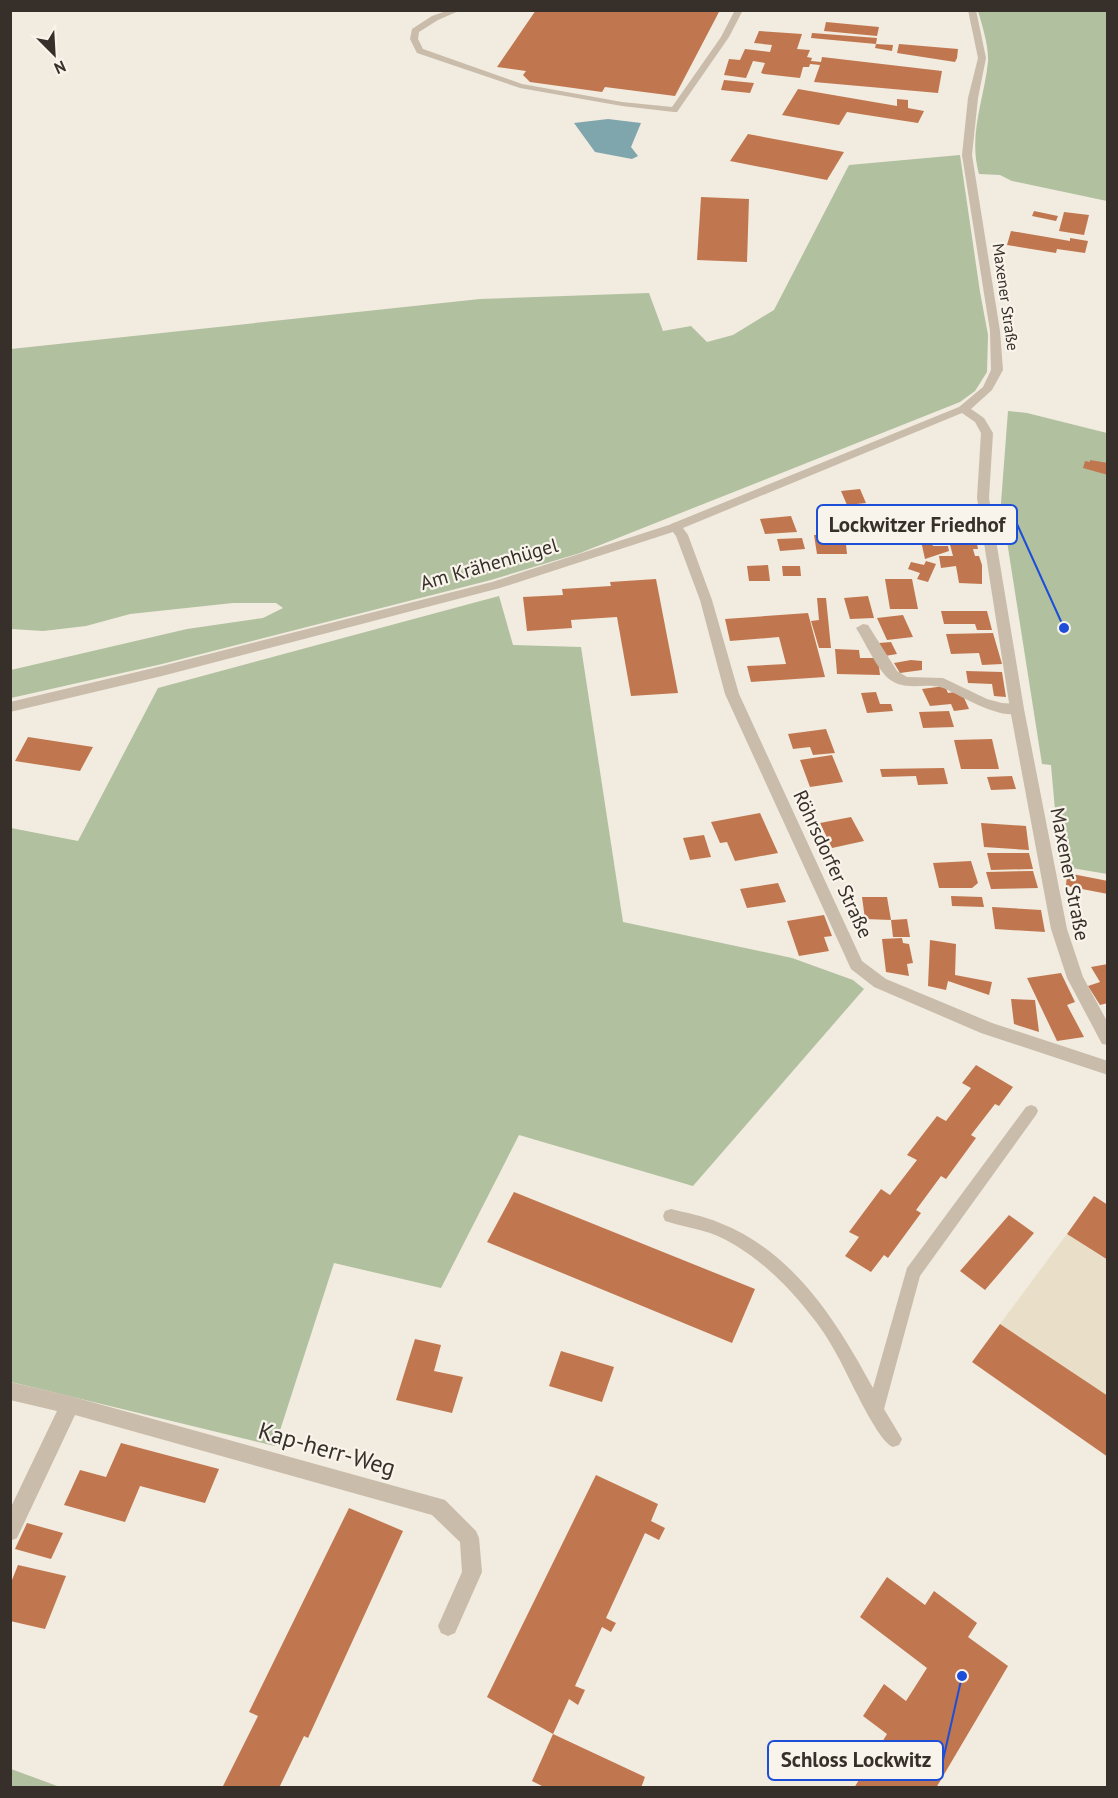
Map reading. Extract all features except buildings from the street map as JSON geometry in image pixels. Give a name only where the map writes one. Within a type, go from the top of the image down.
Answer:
[{"type":"street","name":"Maxener Straße","points":[[972,10],[982,58],[973,98],[967,154],[995,331],[997,370],[988,388],[963,409],[980,420],[987,433],[983,498],[1017,709],[1059,929],[1075,978],[1107,1039]]},
{"type":"street","name":"Am Krähenhügel","points":[[10,707],[162,671],[496,585],[675,526],[963,409]]},
{"type":"street","name":"Röhrsdorfer Straße","points":[[675,526],[682,535],[705,600],[732,694],[856,965],[880,983],[976,1023],[1107,1068]]},
{"type":"street","points":[[863,628],[892,674],[904,682],[943,683],[982,702],[1001,708],[1017,709]]},
{"type":"street","name":"Kap-herr-Weg","points":[[10,1391],[438,1507],[469,1538],[472,1572],[448,1626]]},
{"type":"street","points":[[10,1531],[70,1406]]},
{"type":"lane","points":[[458,10],[435,18],[415,31],[414,39],[420,51],[506,79],[520,86],[622,104],[674,110],[726,37],[739,10]]},
{"type":"lane","points":[[875,1412],[913,1273],[1031,1111]]},
{"type":"lane","points":[[671,1216],[718,1229],[753,1249],[800,1290],[836,1337],[875,1412],[894,1439]]},
{"type":"green space","points":[[978,11],[1107,11],[1107,201],[1012,181],[1000,175],[979,174],[976,160],[976,131],[988,56]]},
{"type":"green space","points":[[960,155],[988,335],[987,372],[975,391],[960,402],[580,553],[491,580],[162,664],[11,698],[11,670],[187,629],[263,618],[283,608],[276,603],[233,603],[130,614],[86,626],[43,631],[11,629],[11,349],[480,299],[649,293],[663,331],[691,326],[707,342],[733,335],[774,310],[849,165]]},
{"type":"green space","points":[[1008,411],[1027,413],[1107,433],[1107,874],[1060,866],[1051,765],[1042,764],[1001,503]]},
{"type":"green space","points":[[499,596],[513,645],[581,647],[623,922],[792,958],[853,980],[864,989],[693,1186],[519,1135],[441,1288],[334,1263],[275,1446],[11,1382],[11,828],[78,841],[158,688]]},
{"type":"green space","points":[[11,1769],[60,1787],[11,1787]]},
{"type":"shaded area","points":[[1067,1234],[1107,1260],[1107,1396],[1000,1324]]},
{"type":"water","points":[[608,119],[641,123],[631,147],[638,156],[632,159],[595,152],[574,123]]},
{"type":"place","name":"Lockwitzer Friedhof","points":[[1064,628]]},
{"type":"place","name":"Schloss Lockwitz","points":[[962,1676]]}]
